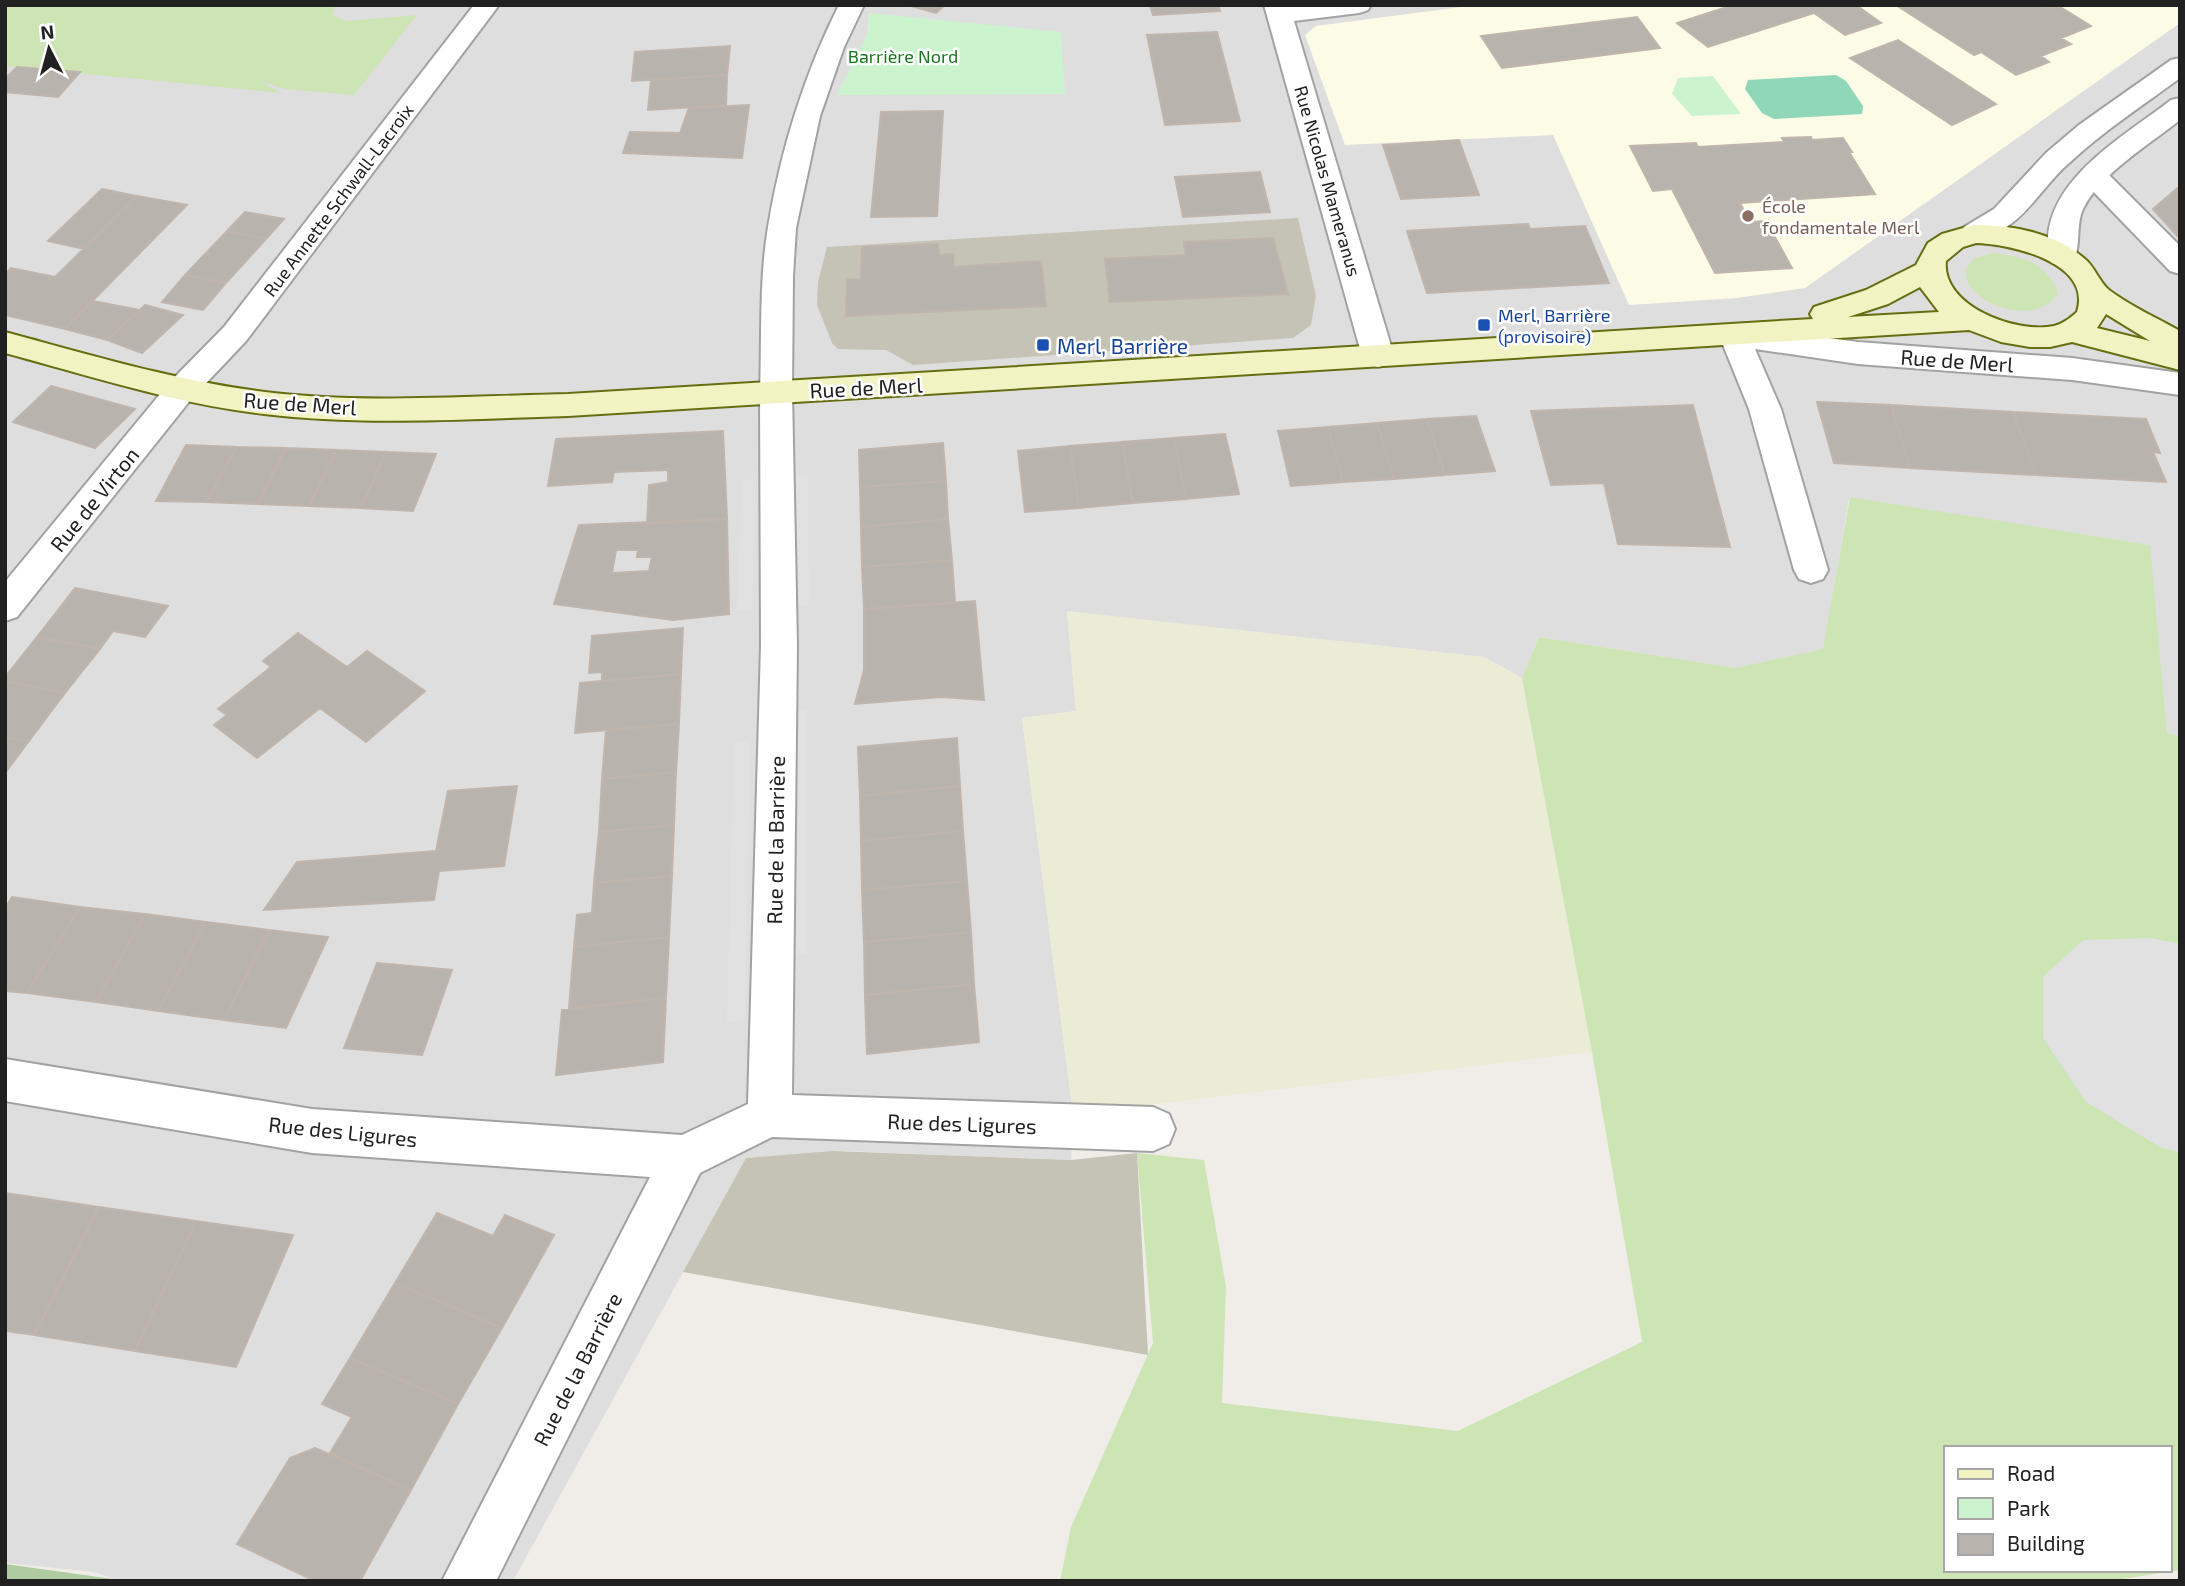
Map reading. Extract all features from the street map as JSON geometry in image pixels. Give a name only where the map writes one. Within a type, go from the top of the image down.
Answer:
[{"type":"main road","name":"Rue de Merl","points":[[2180,345],[2094,293],[2083,274],[2062,256],[2019,238],[1974,234],[1955,238],[1941,246],[1931,257],[1929,270],[1934,287],[1941,296],[1971,320],[1997,331],[2025,337],[2051,337],[2073,332],[2180,359]]},
{"type":"main road","name":"Rue de Merl","points":[[1734,335],[1811,318],[1877,297],[1929,270]]},
{"type":"main road","points":[[2073,332],[2088,322],[2095,309],[2094,293]]},
{"type":"main road","name":"Rue de Merl","points":[[5,341],[181,390],[265,403],[373,409],[568,405],[1971,320]]},
{"type":"street","name":"Rue Annette Schwall-Lacroix","points":[[181,390],[235,334],[487,5]]},
{"type":"street","name":"Rue de la Barrière","points":[[770,1116],[779,645],[776,392],[778,276],[782,228],[806,116],[831,47],[852,5]]},
{"type":"street","points":[[1279,10],[1359,5]]},
{"type":"street","name":"Rue Nicolas Mameranus","points":[[1279,10],[1378,356]]},
{"type":"street","points":[[1974,234],[2004,215],[2056,159],[2089,131],[2180,66]]},
{"type":"street","points":[[2062,256],[2063,229],[2071,205],[2095,177],[2180,106]]},
{"type":"street","points":[[2095,177],[2180,264]]},
{"type":"street","points":[[1734,335],[1765,409],[1811,570]]},
{"type":"street","name":"Rue de Merl","points":[[1734,335],[1858,353],[2071,369],[2180,384]]},
{"type":"street","name":"Rue de Virton","points":[[5,607],[181,390]]},
{"type":"street","name":"Rue des Ligures","points":[[5,1080],[312,1131],[684,1157]]},
{"type":"street","points":[[684,1157],[770,1116]]},
{"type":"street","name":"Rue des Ligures","points":[[770,1116],[1153,1129]]},
{"type":"street","name":"Rue de la Barrière","points":[[468,1581],[684,1157]]},
{"type":"shaded area","points":[[5,5],[2180,5],[2180,736],[2167,733],[2149,545],[1849,498],[1824,649],[1735,668],[1539,637],[1522,678],[1484,657],[1067,612],[1076,711],[1022,718],[1073,1114],[1071,1160],[846,1151],[746,1158],[513,1581],[120,1581],[95,1572],[5,1563]]},
{"type":"shaded area","name":"École fondamentale Merl","points":[[1476,5],[2180,5],[2180,23],[1805,288],[1737,298],[1629,305],[1553,135],[1345,145],[1305,35],[1316,26]]},
{"type":"shaded area","points":[[1298,218],[1316,296],[1311,325],[1293,338],[913,365],[886,350],[838,349],[832,343],[817,305],[818,282],[827,247]]},
{"type":"shaded area","points":[[808,475],[809,605],[794,606],[794,476]]},
{"type":"shaded area","points":[[756,479],[752,610],[737,611],[742,480]]},
{"type":"shaded area","points":[[1067,611],[1484,657],[1522,678],[1592,1052],[1073,1114],[1022,718],[1076,711]]},
{"type":"shaded area","points":[[807,710],[807,954],[791,956],[792,712]]},
{"type":"shaded area","points":[[750,741],[745,1020],[727,1022],[734,742]]},
{"type":"shaded area","points":[[2149,938],[2180,944],[2180,1152],[2160,1147],[2086,1102],[2043,1038],[2043,977],[2083,940]]},
{"type":"shaded area","points":[[833,1151],[1071,1160],[1137,1153],[1148,1355],[683,1272],[746,1158]]},
{"type":"green space","points":[[5,5],[336,5],[332,15],[347,21],[417,15],[354,95],[285,89],[260,81],[281,93],[5,66]]},
{"type":"green space","name":"Barrière Nord","points":[[869,13],[1061,32],[1065,94],[837,95],[867,35]]},
{"type":"green space","points":[[1836,75],[1846,81],[1863,106],[1862,114],[1774,119],[1762,113],[1745,89],[1748,80]]},
{"type":"green space","points":[[1713,76],[1741,114],[1692,116],[1672,94],[1678,78]]},
{"type":"green space","points":[[1992,253],[2013,256],[2032,263],[2048,275],[2058,294],[2050,303],[2027,311],[1989,302],[1970,286],[1965,270],[1973,259]]},
{"type":"green space","points":[[1850,497],[2150,545],[2167,733],[2180,736],[2180,944],[2149,938],[2160,1147],[2180,1152],[2180,1570],[2171,1571],[2171,1446],[1944,1446],[1944,1572],[2167,1572],[2110,1581],[1060,1581],[1071,1527],[1153,1343],[1137,1153],[1204,1160],[1226,1287],[1222,1403],[1458,1431],[1642,1342],[1592,1052],[1522,678],[1539,637],[1735,668],[1823,649]]},
{"type":"green space","points":[[5,1564],[113,1579],[120,1581],[5,1581]]},
{"type":"building","points":[[907,5],[945,5],[936,13]]},
{"type":"building","points":[[1150,5],[1218,5],[1220,11],[1153,15]]},
{"type":"building","points":[[1733,5],[1856,5],[1881,23],[1845,35],[1814,13],[1708,47],[1677,23]]},
{"type":"building","points":[[1896,5],[2044,5],[2048,8],[2057,5],[2091,26],[2061,38],[2071,44],[2041,56],[2049,62],[2016,75],[1981,52],[1974,55]]},
{"type":"building","points":[[1637,17],[1660,48],[1502,68],[1481,36]]},
{"type":"building","points":[[1217,32],[1240,121],[1165,125],[1147,35]]},
{"type":"building","points":[[1898,40],[1996,104],[1952,125],[1850,58]]},
{"type":"building","points":[[730,46],[727,75],[632,81],[635,52]]},
{"type":"building","points":[[17,67],[80,72],[58,97],[5,92],[5,79]]},
{"type":"building","points":[[727,75],[726,105],[648,110],[651,80]]},
{"type":"building","points":[[749,105],[742,158],[623,153],[630,132],[680,133],[689,108]]},
{"type":"building","points":[[943,111],[937,216],[871,217],[881,112]]},
{"type":"building","points":[[1811,137],[1812,140],[1843,138],[1875,194],[1740,203],[1750,222],[1766,221],[1792,268],[1715,273],[1672,189],[1653,191],[1630,146],[1696,143],[1698,147],[1784,142],[1782,138]]},
{"type":"building","points":[[1459,140],[1479,195],[1401,199],[1383,145]]},
{"type":"building","points":[[1260,172],[1270,212],[1183,217],[1175,177]]},
{"type":"building","points":[[2180,186],[2180,239],[2153,209]]},
{"type":"building","points":[[102,189],[137,196],[84,249],[48,241]]},
{"type":"building","points":[[137,196],[187,205],[65,329],[5,315],[5,274],[11,268],[55,277]]},
{"type":"building","points":[[245,212],[284,219],[266,239],[227,231]]},
{"type":"building","points":[[1528,224],[1530,229],[1585,226],[1609,283],[1427,293],[1407,231]]},
{"type":"building","points":[[227,231],[266,239],[226,283],[185,275]]},
{"type":"building","points":[[1273,238],[1288,294],[1110,302],[1105,259],[1186,255],[1184,242]]},
{"type":"building","points":[[938,244],[939,255],[953,254],[954,267],[1041,261],[1046,306],[846,316],[847,280],[861,279],[862,247]]},
{"type":"building","points":[[185,275],[226,283],[203,310],[162,302]]},
{"type":"building","points":[[93,301],[140,310],[107,340],[65,329]]},
{"type":"building","points":[[145,305],[183,315],[142,353],[107,340]]},
{"type":"building","points":[[51,386],[135,409],[95,448],[13,422]]},
{"type":"building","points":[[1817,402],[1891,405],[1910,468],[1834,463]]},
{"type":"building","points":[[1693,405],[1730,547],[1618,544],[1604,483],[1551,485],[1531,411]]},
{"type":"building","points":[[1891,405],[2013,412],[2036,475],[1910,468]]},
{"type":"building","points":[[2013,412],[2146,419],[2160,453],[2153,452],[2166,482],[2036,475]]},
{"type":"building","points":[[1476,416],[1495,471],[1445,475],[1427,419]]},
{"type":"building","points":[[1427,419],[1445,475],[1394,479],[1377,423]]},
{"type":"building","points":[[1377,423],[1394,479],[1343,482],[1328,427]]},
{"type":"building","points":[[1328,427],[1343,482],[1291,486],[1278,431]]},
{"type":"building","points":[[723,431],[727,519],[647,524],[649,485],[668,482],[668,470],[614,472],[612,482],[548,486],[556,439]]},
{"type":"building","points":[[1225,434],[1239,494],[1186,499],[1174,438]]},
{"type":"building","points":[[1174,438],[1186,499],[1133,503],[1122,442]]},
{"type":"building","points":[[1122,442],[1133,503],[1079,508],[1070,446]]},
{"type":"building","points":[[943,443],[946,481],[860,487],[859,450]]},
{"type":"building","points":[[186,445],[236,447],[207,502],[156,501]]},
{"type":"building","points":[[1070,446],[1079,508],[1025,512],[1018,451]]},
{"type":"building","points":[[236,447],[286,448],[258,504],[207,502]]},
{"type":"building","points":[[286,448],[336,450],[309,506],[258,504]]},
{"type":"building","points":[[336,450],[386,452],[361,508],[309,506]]},
{"type":"building","points":[[386,452],[436,454],[413,511],[361,508]]},
{"type":"building","points":[[946,481],[948,519],[861,527],[860,487]]},
{"type":"building","points":[[727,519],[729,614],[673,620],[554,604],[579,525]],"holes":[[[616,550],[638,550],[637,557],[652,557],[649,571],[612,573]]]},
{"type":"building","points":[[948,519],[952,560],[862,567],[861,527]]},
{"type":"building","points":[[952,560],[955,603],[864,609],[862,567]]},
{"type":"building","points":[[75,588],[168,606],[145,637],[113,631],[100,649],[37,637]]},
{"type":"building","points":[[975,601],[984,700],[941,697],[855,704],[864,670],[864,609]]},
{"type":"building","points":[[683,628],[681,674],[602,681],[602,672],[589,673],[592,636]]},
{"type":"building","points":[[298,633],[347,667],[367,651],[425,691],[366,742],[320,708],[257,758],[214,725],[227,715],[218,709],[271,667],[263,661]]},
{"type":"building","points":[[37,637],[100,649],[65,693],[5,681],[5,677]]},
{"type":"building","points":[[681,674],[679,724],[575,733],[580,683]]},
{"type":"building","points":[[5,681],[65,693],[29,741],[5,737]]},
{"type":"building","points":[[679,724],[676,772],[602,779],[606,730]]},
{"type":"building","points":[[5,737],[29,741],[5,773]]},
{"type":"building","points":[[957,738],[960,786],[860,796],[858,747]]},
{"type":"building","points":[[676,772],[674,825],[599,832],[602,779]]},
{"type":"building","points":[[517,786],[504,866],[439,871],[434,900],[264,910],[297,862],[436,851],[448,791]]},
{"type":"building","points":[[960,786],[963,831],[861,841],[860,796]]},
{"type":"building","points":[[674,825],[672,876],[594,883],[599,832]]},
{"type":"building","points":[[963,831],[967,881],[862,890],[861,841]]},
{"type":"building","points":[[672,876],[669,937],[574,947],[577,915],[592,913],[594,883]]},
{"type":"building","points":[[967,881],[971,932],[864,942],[862,890]]},
{"type":"building","points":[[12,897],[80,907],[27,993],[5,991],[5,908]]},
{"type":"building","points":[[80,907],[145,914],[96,1002],[27,993]]},
{"type":"building","points":[[145,914],[206,922],[158,1011],[96,1002]]},
{"type":"building","points":[[206,922],[269,930],[224,1020],[158,1011]]},
{"type":"building","points":[[269,930],[328,937],[286,1028],[224,1020]]},
{"type":"building","points":[[971,932],[974,984],[865,995],[864,942]]},
{"type":"building","points":[[669,937],[666,998],[569,1008],[574,947]]},
{"type":"building","points":[[377,963],[452,970],[422,1055],[344,1048]]},
{"type":"building","points":[[974,984],[979,1042],[867,1054],[865,995]]},
{"type":"building","points":[[666,998],[663,1062],[556,1075],[562,1010]]},
{"type":"building","points":[[5,1193],[99,1207],[34,1335],[5,1331]]},
{"type":"building","points":[[99,1207],[196,1221],[135,1351],[34,1335]]},
{"type":"building","points":[[437,1213],[493,1236],[505,1215],[554,1235],[502,1328],[395,1283]]},
{"type":"building","points":[[196,1221],[293,1235],[236,1367],[135,1351]]},
{"type":"building","points":[[395,1283],[502,1328],[458,1404],[350,1358]]},
{"type":"building","points":[[350,1358],[458,1404],[411,1490],[330,1453],[352,1417],[322,1404]]},
{"type":"building","points":[[315,1448],[411,1490],[360,1581],[315,1581],[237,1544],[290,1458]]},
{"type":"place","name":"École fondamentale Merl","points":[[1748,216]]},
{"type":"place","name":"Merl, Barrière (provisoire)","points":[[1484,325]]},
{"type":"place","name":"Merl, Barrière","points":[[1043,345]]}]
